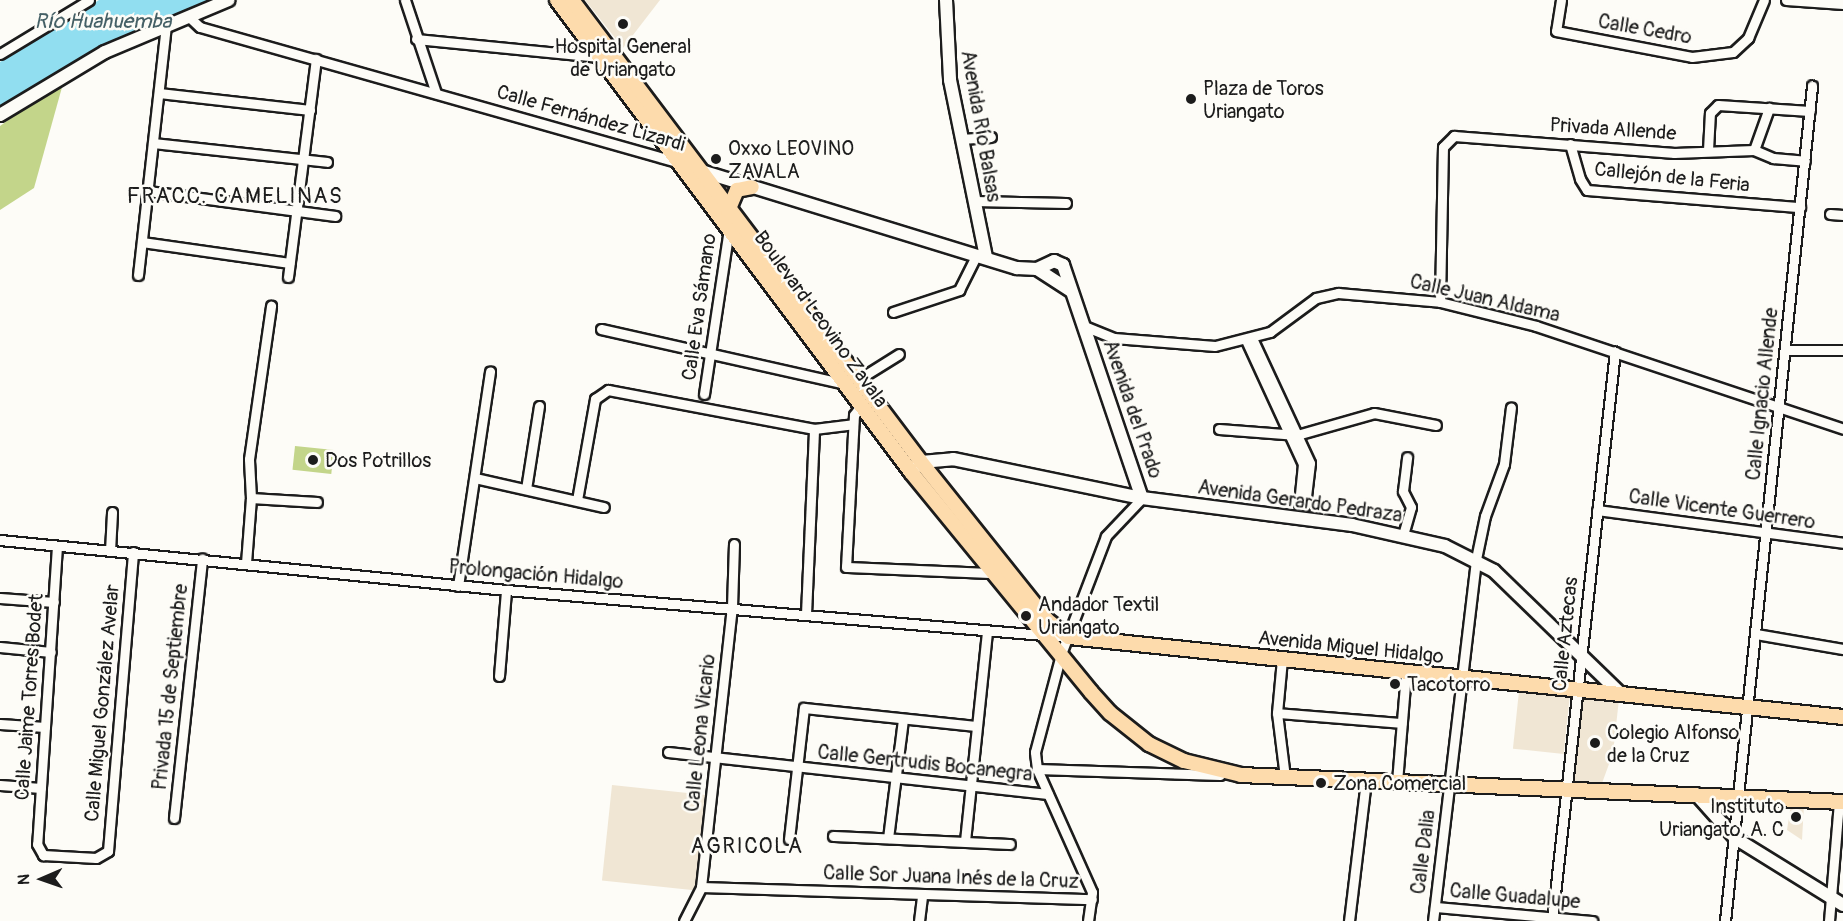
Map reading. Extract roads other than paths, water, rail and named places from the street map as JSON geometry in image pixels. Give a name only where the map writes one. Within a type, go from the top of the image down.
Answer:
[{"type":"main road","name":"Boulevard Leovino Zavala","points":[[557,0],[575,4],[704,172],[727,216],[860,407],[911,472],[1047,620],[1069,637]]},
{"type":"main road","name":"Boulevard Leovino Zavala","points":[[575,4],[600,57],[682,164],[859,379],[987,556],[991,573],[1040,634],[1061,654],[1110,713],[1149,744],[1184,761],[1241,775],[1739,797],[1842,799]]},
{"type":"main road","points":[[727,216],[737,190],[752,187]]},
{"type":"main road","name":"Avenida Miguel Hidalgo","points":[[1069,637],[1843,717]]},
{"type":"street","points":[[0,54],[90,0]]},
{"type":"street","points":[[0,115],[66,72],[188,15],[229,0]]},
{"type":"street","points":[[405,0],[436,93]]},
{"type":"street","name":"Avenida Río Balsas","points":[[946,0],[950,80],[974,201],[981,255]]},
{"type":"street","name":"Calle Cedro","points":[[1561,0],[1556,32],[1692,57],[1733,52],[1748,38],[1764,0]]},
{"type":"street","points":[[1786,0],[1843,4]]},
{"type":"street","name":"Calle Fernández Lizardi","points":[[188,15],[200,27],[682,164],[1017,268],[1037,269]]},
{"type":"street","points":[[138,275],[166,26]]},
{"type":"street","points":[[417,39],[600,57]]},
{"type":"street","points":[[288,277],[316,59]]},
{"type":"street","name":"Calle Ignacio Allende","points":[[1725,921],[1812,86]]},
{"type":"street","points":[[159,93],[310,110]]},
{"type":"street","points":[[1708,150],[1710,113],[1718,105],[1810,111]]},
{"type":"street","points":[[1754,150],[1769,108]]},
{"type":"street","name":"Privada Allende","points":[[1440,302],[1443,147],[1454,136],[1674,153],[1754,150],[1773,158],[1804,161]]},
{"type":"street","points":[[961,140],[991,137]]},
{"type":"street","points":[[153,143],[327,162]]},
{"type":"street","name":"Callejón de la Feria","points":[[1570,144],[1580,179],[1587,190],[1800,207]]},
{"type":"street","points":[[148,191],[335,216]]},
{"type":"street","points":[[974,201],[1066,203]]},
{"type":"street","points":[[1830,214],[1843,215]]},
{"type":"street","name":"Calle Eva Sámano","points":[[704,394],[727,216]]},
{"type":"street","points":[[142,242],[290,263]]},
{"type":"street","points":[[893,312],[960,290],[981,255]]},
{"type":"street","name":"Avenida del Prado","points":[[1037,269],[1054,261],[1063,265],[1142,498],[1106,536],[1061,654],[1035,752],[1037,769],[1092,899]]},
{"type":"street","points":[[1037,269],[1071,291]]},
{"type":"street","name":"Calle Juan Aldama","points":[[1084,327],[1114,338],[1215,346],[1270,332],[1316,298],[1338,293],[1440,302],[1536,326],[1843,429]]},
{"type":"street","points":[[246,563],[251,498],[249,459],[272,306]]},
{"type":"street","points":[[601,329],[845,384]]},
{"type":"street","points":[[1249,339],[1293,434],[1310,463],[1305,505],[1299,504],[1303,464],[1293,434]]},
{"type":"street","points":[[1785,350],[1843,350]]},
{"type":"street","name":"Calle Aztecas","points":[[1552,920],[1615,351]]},
{"type":"street","points":[[859,379],[899,354]]},
{"type":"street","points":[[458,586],[490,370]]},
{"type":"street","points":[[578,500],[595,399],[599,393],[608,390],[814,429],[854,424]]},
{"type":"street","points":[[526,489],[539,406]]},
{"type":"street","points":[[860,407],[854,415],[846,567],[991,573]]},
{"type":"street","name":"Calle Dalia","points":[[1433,921],[1476,559],[1485,516],[1504,464],[1511,407]]},
{"type":"street","points":[[1219,429],[1293,434],[1374,413],[1436,425]]},
{"type":"street","points":[[806,615],[814,429]]},
{"type":"street","points":[[1403,536],[1411,507],[1403,491],[1407,457]]},
{"type":"street","name":"Avenida Gerardo Pedraza","points":[[921,462],[953,459],[1142,498],[1352,525],[1403,536],[1476,559],[1494,571],[1581,651],[1621,694]]},
{"type":"street","points":[[911,472],[921,462]]},
{"type":"street","points":[[475,478],[604,507]]},
{"type":"street","points":[[251,498],[316,502]]},
{"type":"street","name":"Calle Vicente Guerrero","points":[[1597,510],[1843,543]]},
{"type":"street","points":[[110,550],[112,512]]},
{"type":"street","name":"Prolongación Hidalgo","points":[[0,540],[458,586],[732,607],[987,632],[1069,637]]},
{"type":"street","name":"Calle Leona Vicario","points":[[684,921],[701,887],[732,607],[734,544]]},
{"type":"street","name":"Calle Jaime Torres Bodet","points":[[38,850],[57,546]]},
{"type":"street","name":"Calle Miguel González Avelar","points":[[38,850],[43,855],[104,856],[108,851],[133,552]]},
{"type":"street","name":"Privada 15 de Septiembre","points":[[174,818],[202,559]]},
{"type":"street","points":[[500,676],[507,590]]},
{"type":"street","points":[[0,598],[54,602]]},
{"type":"street","points":[[965,841],[987,632]]},
{"type":"street","points":[[1756,634],[1843,649]]},
{"type":"street","points":[[0,647],[51,652]]},
{"type":"street","points":[[1282,659],[1277,713],[1285,777]]},
{"type":"street","points":[[1397,782],[1406,672]]},
{"type":"street","points":[[798,768],[804,708],[976,726]]},
{"type":"street","points":[[1277,713],[1402,723]]},
{"type":"street","points":[[888,838],[903,719]]},
{"type":"street","points":[[0,724],[45,727]]},
{"type":"street","name":"Calle Gertrudis Bocanegra","points":[[668,752],[716,755],[798,768],[970,788],[1048,794]]},
{"type":"street","name":"Calle Gertrudis Bocanegra","points":[[789,839],[798,768]]},
{"type":"street","points":[[1037,769],[1241,775]]},
{"type":"street","points":[[1348,921],[1366,781]]},
{"type":"street","points":[[0,785],[41,788]]},
{"type":"street","points":[[1696,794],[1735,838],[1843,905]]},
{"type":"street","points":[[1829,921],[1842,799]]},
{"type":"street","points":[[833,836],[1010,844]]},
{"type":"street","name":"Calle Sor Juana Inés de la Cruz","points":[[701,887],[1092,899]]},
{"type":"street","points":[[919,921],[922,895]]},
{"type":"street","points":[[1088,921],[1092,899]]},
{"type":"street","name":"Calle Guadalupe","points":[[1435,907],[1552,920],[1592,921]]},
{"type":"water","name":"Río Huahuemba","points":[[99,0],[215,0],[92,52],[0,110],[0,62]]},
{"type":"place","name":"Hospital General de Uriangato","points":[[623,24]]},
{"type":"place","name":"Plaza de Toros Uriangato","points":[[1191,99]]},
{"type":"place","name":"Oxxo LEOVINO ZAVALA","points":[[716,159]]},
{"type":"place","name":"Dos Potrillos","points":[[313,460]]},
{"type":"place","name":"Andador Textil Uriangato","points":[[1026,616]]},
{"type":"place","name":"Tacotorro","points":[[1395,684]]},
{"type":"place","name":"Colegio Alfonso de la Cruz","points":[[1595,743]]},
{"type":"place","name":"Zona Comercial","points":[[1321,783]]},
{"type":"place","name":"Instituto Uriangato, A. C","points":[[1796,817]]},
{"type":"district","name":"FRACC. CAMELINAS","points":[[235,197]]},
{"type":"district","name":"AGRICOLA","points":[[747,847]]}]
